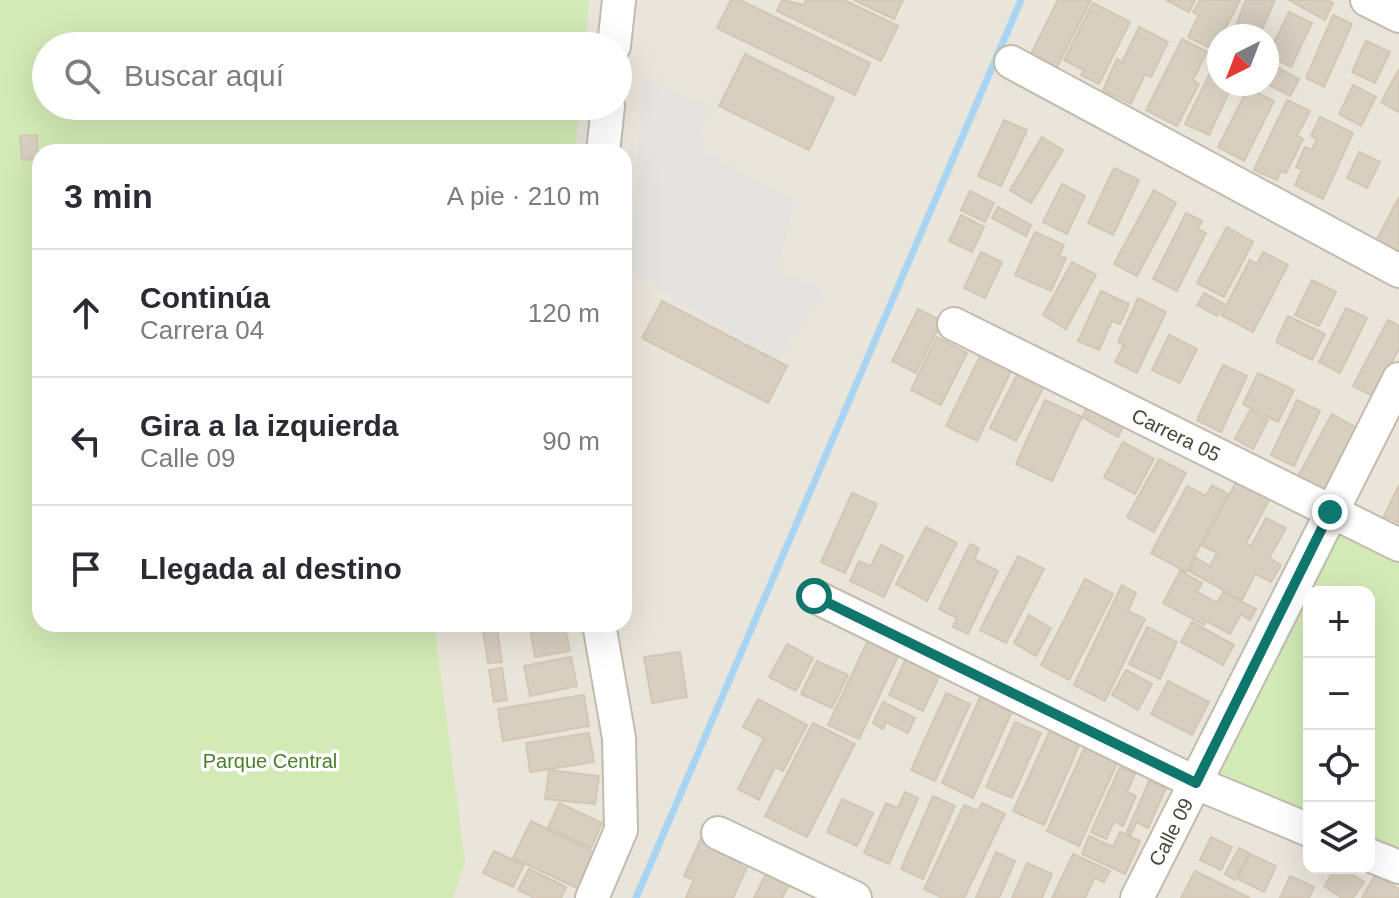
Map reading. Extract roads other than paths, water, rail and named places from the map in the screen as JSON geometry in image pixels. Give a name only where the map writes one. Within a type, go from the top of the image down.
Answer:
[{"type":"street","points":[[616,32],[619,0]]},
{"type":"street","points":[[1367,0],[1399,16]]},
{"type":"street","points":[[1011,62],[1399,271]]},
{"type":"street","points":[[604,144],[606,120]]},
{"type":"street","name":"Carrera 05","points":[[954,324],[1399,545]]},
{"type":"street","name":"Calle 09","points":[[1137,898],[1399,379]]},
{"type":"street","points":[[814,596],[1196,783],[1303,828]]},
{"type":"street","points":[[592,898],[621,830],[619,738],[600,632]]},
{"type":"street","points":[[718,833],[855,898]]},
{"type":"street","points":[[1375,857],[1399,867]]},
{"type":"waterway","points":[[636,898],[1021,0]]},
{"type":"park label","name":"Parque Central","points":[[270,761]]}]
